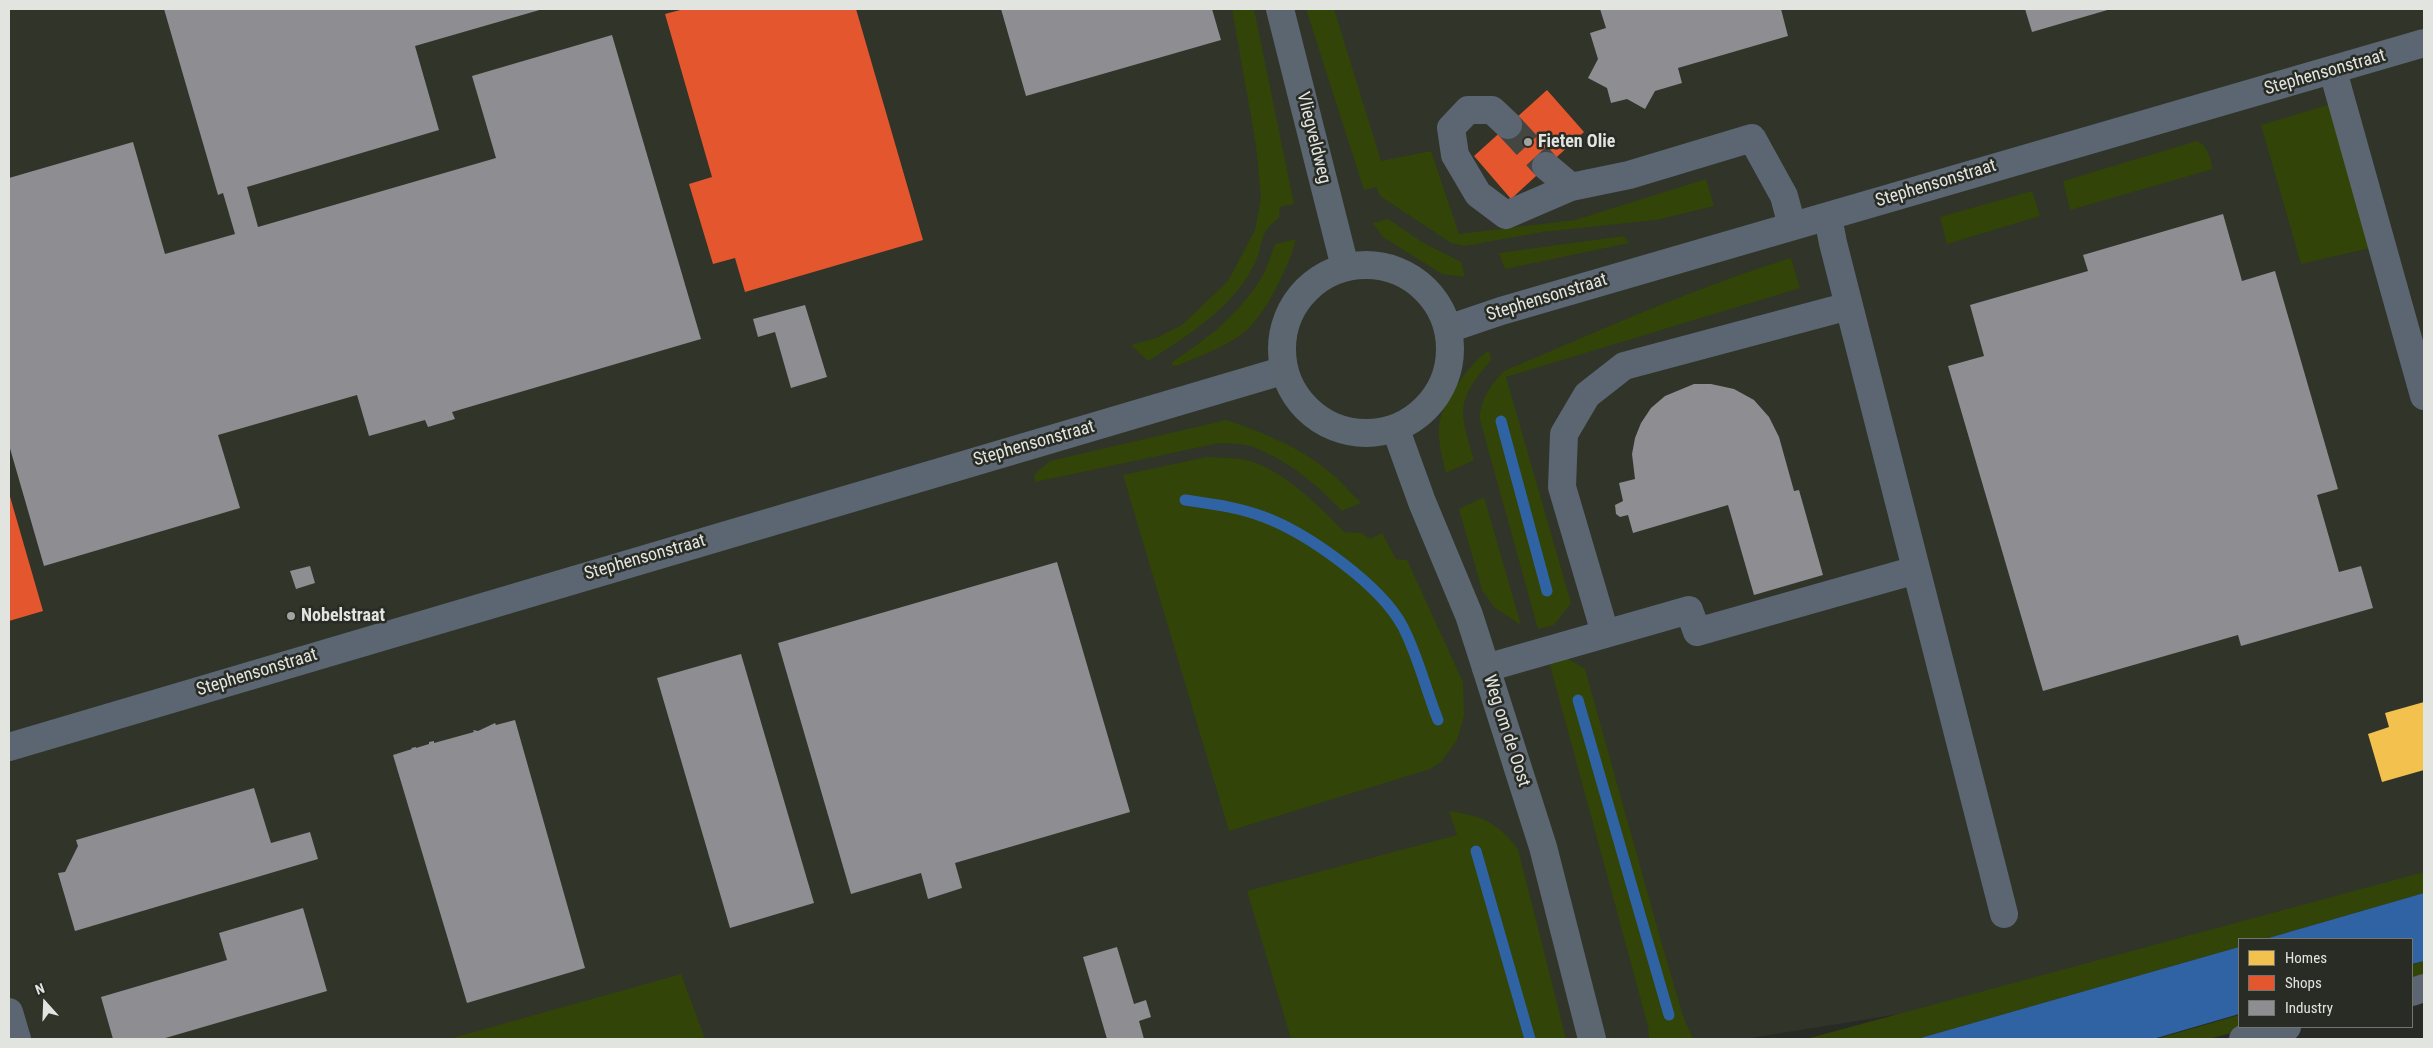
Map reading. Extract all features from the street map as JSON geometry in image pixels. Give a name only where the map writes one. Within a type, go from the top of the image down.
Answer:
[{"type":"main road","name":"Vliegveldweg","points":[[1280,9],[1345,267]]},
{"type":"main road","points":[[1378,265],[1410,276],[1434,299],[1448,329],[1451,360],[1442,389],[1423,414],[1396,430],[1349,434],[1306,412],[1282,371],[1280,337],[1292,306],[1314,280],[1345,267],[1378,265]]},
{"type":"main road","name":"Weg om de Oost","points":[[1396,430],[1422,502],[1469,615],[1543,847],[1592,1039]]},
{"type":"street","name":"Stephensonstraat","points":[[1448,329],[1501,311],[1828,217],[2020,159],[2424,44]]},
{"type":"street","points":[[2332,71],[2424,396]]},
{"type":"street","points":[[1508,125],[1492,110],[1468,110],[1451,128],[1455,156],[1478,194],[1506,216],[1570,187],[1629,175],[1752,138],[1784,196],[1792,226]]},
{"type":"street","points":[[1546,166],[1570,187]]},
{"type":"street","points":[[1828,217],[2004,914]]},
{"type":"street","points":[[1605,633],[1562,487],[1564,434],[1587,395],[1624,366],[1849,306]]},
{"type":"street","name":"Stephensonstraat","points":[[9,747],[1282,371]]},
{"type":"street","points":[[1486,668],[1689,610],[1697,632],[1916,570]]},
{"type":"street","points":[[9,1012],[17,1039]]},
{"type":"street","points":[[2243,1039],[2283,1028]]},
{"type":"shaded area","points":[[9,9],[2424,9],[2424,873],[1918,1011],[1745,1039],[9,1039]]},
{"type":"green space","points":[[1232,9],[1254,9],[1294,204],[1280,207],[1279,218],[1264,235],[1253,267],[1244,282],[1221,308],[1192,332],[1148,361],[1131,345],[1156,338],[1182,325],[1228,281],[1255,230],[1261,198],[1256,145]]},
{"type":"green space","points":[[1306,9],[1334,9],[1381,161],[1431,151],[1459,234],[1575,220],[1706,179],[1714,206],[1656,220],[1542,232],[1465,246],[1451,243],[1380,196],[1376,187],[1364,190]]},
{"type":"green space","points":[[2331,104],[2370,248],[2301,264],[2261,125]]},
{"type":"green space","points":[[2197,141],[2207,149],[2213,169],[2070,210],[2063,181]]},
{"type":"green space","points":[[2032,191],[2040,216],[1947,244],[1940,217]]},
{"type":"green space","points":[[1388,219],[1422,242],[1461,262],[1465,277],[1442,274],[1383,237],[1373,223]]},
{"type":"green space","points":[[1624,236],[1629,243],[1505,269],[1499,253]]},
{"type":"green space","points":[[1296,239],[1275,290],[1250,327],[1235,339],[1219,348],[1177,366],[1172,365],[1172,362],[1209,336],[1242,304],[1267,267],[1275,244]]},
{"type":"green space","points":[[1791,258],[1800,288],[1506,377],[1571,603],[1554,625],[1538,629],[1480,420],[1484,399],[1495,381],[1504,371],[1682,296]]},
{"type":"green space","points":[[1489,350],[1491,360],[1471,386],[1464,406],[1465,428],[1474,460],[1446,473],[1439,439],[1441,417],[1457,384],[1473,364]]},
{"type":"green space","points":[[1226,420],[1266,435],[1304,454],[1341,482],[1361,503],[1342,511],[1322,491],[1289,465],[1264,451],[1239,444],[1219,443],[1035,482],[1034,475],[1050,461]]},
{"type":"green space","points":[[1207,457],[1242,459],[1265,467],[1290,482],[1325,512],[1344,532],[1362,533],[1370,539],[1382,533],[1396,559],[1407,560],[1463,682],[1464,716],[1457,740],[1441,762],[1430,769],[1229,831],[1123,475]]},
{"type":"green space","points":[[1484,497],[1521,625],[1495,608],[1482,590],[1459,509]]},
{"type":"green space","points":[[1567,658],[1585,669],[1659,934],[1683,1016],[1693,1039],[1649,1039],[1648,1026],[1550,665]]},
{"type":"green space","points":[[1449,811],[1471,815],[1496,826],[1518,849],[1566,1039],[1291,1039],[1247,891],[1457,835]]},
{"type":"green space","points":[[2424,872],[2424,893],[2268,938],[2238,938],[2238,947],[1917,1039],[1806,1039]]},
{"type":"green space","points":[[2424,961],[2424,978],[2413,981],[2413,965]]},
{"type":"green space","points":[[681,974],[705,1039],[449,1039]]},
{"type":"green space","points":[[2238,1015],[2238,1028],[2249,1028],[2209,1039],[2156,1039]]},
{"type":"water","points":[[2424,893],[2424,961],[2413,964],[2413,938],[2268,938]]},
{"type":"water","points":[[2238,947],[2238,1014],[2153,1039],[1917,1039]]},
{"type":"building: Homes","points":[[2424,702],[2424,770],[2382,782],[2368,734],[2389,727],[2385,713]]},
{"type":"building: Shops","points":[[684,9],[856,9],[923,240],[745,292],[735,258],[713,264],[689,184],[712,177],[665,14]]},
{"type":"building: Shops","points":[[1547,90],[1584,132],[1511,199],[1474,156]]},
{"type":"building: Shops","points":[[9,493],[43,611],[9,621]]},
{"type":"building: Industry","points":[[164,9],[543,9],[415,46],[439,130],[247,187],[258,227],[496,158],[472,76],[612,35],[701,339],[452,412],[455,419],[428,427],[425,420],[369,436],[357,395],[218,435],[240,508],[44,566],[9,445],[9,178],[133,142],[165,254],[235,234],[223,193],[218,195]]},
{"type":"building: Industry","points":[[1001,9],[1212,9],[1221,40],[1026,96]]},
{"type":"building: Industry","points":[[1600,9],[1781,9],[1788,36],[1678,68],[1682,83],[1655,91],[1645,109],[1627,99],[1611,103],[1607,88],[1588,78],[1598,59],[1590,33],[1606,28]]},
{"type":"building: Industry","points":[[2025,9],[2111,9],[2032,32]]},
{"type":"building: Industry","points":[[2223,214],[2242,281],[2275,271],[2338,489],[2317,495],[2339,572],[2361,566],[2373,608],[2241,646],[2238,635],[2043,691],[1948,366],[1984,356],[1970,305],[2088,271],[2083,255]]},
{"type":"building: Industry","points":[[805,305],[827,377],[791,388],[775,332],[758,337],[753,319]]},
{"type":"building: Industry","points":[[1694,384],[1711,384],[1734,389],[1754,400],[1769,417],[1779,437],[1794,491],[1799,490],[1823,575],[1754,595],[1728,505],[1633,533],[1628,515],[1620,517],[1616,514],[1615,505],[1623,501],[1619,483],[1635,479],[1632,454],[1635,438],[1641,423],[1651,408],[1665,396]]},
{"type":"building: Industry","points":[[1057,562],[1130,812],[955,863],[962,888],[928,899],[921,873],[851,894],[778,643]]},
{"type":"building: Industry","points":[[310,566],[315,583],[296,589],[290,571]]},
{"type":"building: Industry","points":[[741,654],[814,903],[730,928],[657,678]]},
{"type":"building: Industry","points":[[515,720],[585,968],[467,1003],[393,755],[429,744],[429,742],[434,741],[434,743],[474,732],[473,730],[478,731],[495,723],[496,725]]},
{"type":"building: Industry","points":[[254,788],[271,843],[310,832],[318,859],[75,931],[58,873],[65,872],[78,846],[76,840]]},
{"type":"building: Industry","points":[[303,908],[327,991],[162,1039],[113,1039],[101,997],[227,960],[219,933]]},
{"type":"building: Industry","points":[[1117,947],[1134,1004],[1146,1000],[1151,1017],[1139,1021],[1144,1039],[1107,1039],[1083,957]]},
{"type":"waterway","points":[[1501,421],[1547,591]]},
{"type":"waterway","points":[[1185,500],[1225,506],[1264,517],[1301,535],[1361,578],[1378,594],[1403,627],[1438,720]]},
{"type":"waterway","points":[[1578,700],[1669,1015]]},
{"type":"waterway","points":[[1476,851],[1530,1039]]},
{"type":"tunnel","points":[[1508,125],[1546,166]]},
{"type":"place","name":"Fieten Olie","points":[[1528,142]]},
{"type":"place","name":"Nobelstraat","points":[[291,616]]}]
